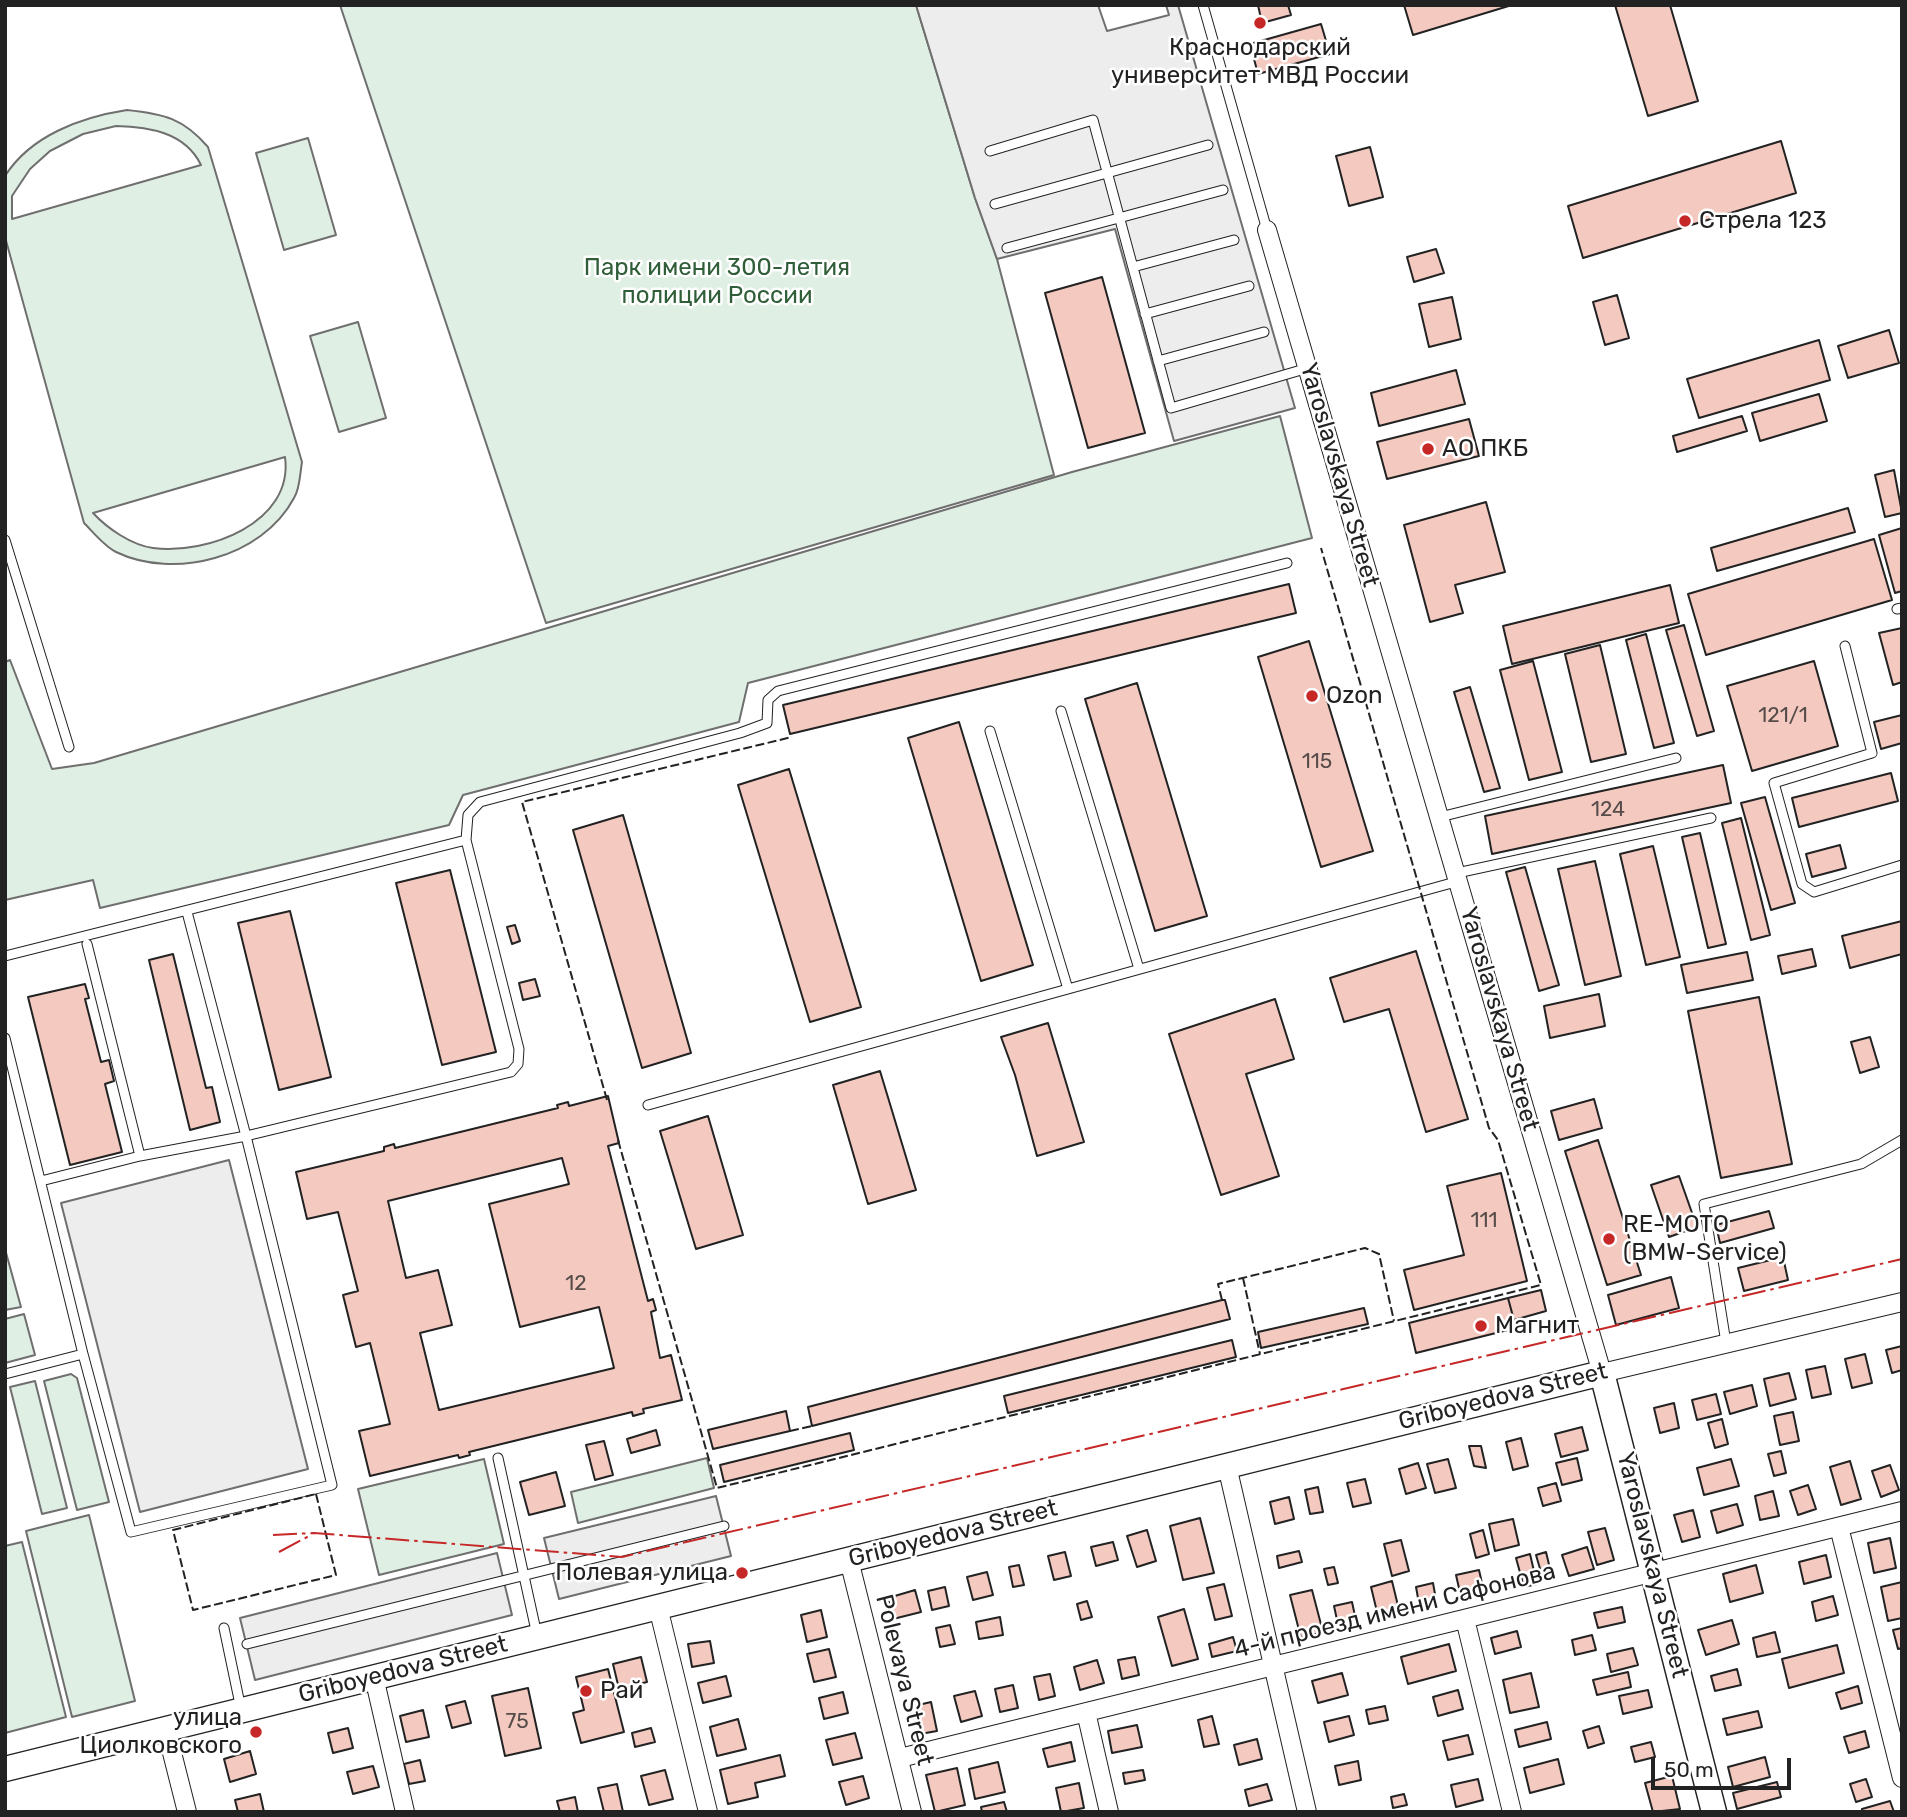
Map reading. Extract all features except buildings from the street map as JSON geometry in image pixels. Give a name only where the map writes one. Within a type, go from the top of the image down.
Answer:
[{"type":"street","name":"Yaroslavskaya Street","points":[[1268,230],[1602,1373],[1714,1812]]},
{"type":"street","name":"Griboyedova Street","points":[[5,1769],[1602,1373],[1902,1302]]},
{"type":"street","points":[[1227,1466],[1271,1667],[1307,1812]]},
{"type":"street","name":"4-й проезд имени Сафонова","points":[[900,1758],[1902,1511]]},
{"type":"street","points":[[1839,1527],[1902,1778]]},
{"type":"street","name":"Polevaya Street","points":[[849,1560],[912,1812]]},
{"type":"street","points":[[657,1607],[707,1811]]},
{"type":"street","points":[[1465,1619],[1512,1812]]},
{"type":"street","points":[[374,1677],[405,1812]]},
{"type":"street","points":[[1086,1712],[1109,1812]]},
{"type":"street","points":[[166,1729],[187,1812]]},
{"type":"lane","points":[[1203,5],[1268,230]]},
{"type":"lane","points":[[990,151],[1093,121],[1171,408],[1308,368]]},
{"type":"lane","points":[[995,204],[1208,145]]},
{"type":"lane","points":[[1007,248],[1223,190]]},
{"type":"lane","points":[[1133,267],[1234,240]]},
{"type":"lane","points":[[1145,314],[1250,286]]},
{"type":"lane","points":[[1158,361],[1264,332]]},
{"type":"lane","points":[[5,540],[69,747]]},
{"type":"lane","points":[[41,1181],[140,1156],[246,1136],[511,1072],[518,1064],[519,1049],[466,839],[468,815],[480,802],[740,733],[767,723],[768,700],[778,691],[1287,563]]},
{"type":"lane","points":[[1844,646],[1872,753],[1773,783],[1802,884],[1814,892],[1902,864]]},
{"type":"lane","points":[[1061,711],[1139,969]]},
{"type":"lane","points":[[990,731],[1068,989]]},
{"type":"lane","points":[[1440,817],[1676,758]]},
{"type":"lane","points":[[648,1105],[1068,989],[1458,877],[1711,818]]},
{"type":"lane","points":[[5,956],[187,912],[466,839]]},
{"type":"lane","points":[[5,1038],[83,1354],[131,1532],[332,1485],[246,1136],[187,912]]},
{"type":"lane","points":[[87,944],[140,1156]]},
{"type":"lane","points":[[1726,1343],[1704,1204],[1861,1164],[1902,1140]]},
{"type":"lane","points":[[5,1374],[83,1354]]},
{"type":"lane","points":[[498,1458],[537,1637]]},
{"type":"lane","points":[[247,1644],[723,1526]]},
{"type":"lane","points":[[224,1628],[242,1710]]},
{"type":"green space","name":"Парк имени 300-летия полиции России","points":[[340,5],[916,5],[975,198],[997,259],[1054,475],[546,623]]},
{"type":"green space","points":[[127,110],[172,119],[199,137],[208,147],[302,462],[296,494],[280,519],[261,536],[239,549],[215,558],[164,564],[139,560],[116,552],[84,523],[5,237],[5,176],[16,162],[29,149],[59,130]],"holes":[[[116,126],[153,130],[176,138],[186,145],[201,165],[12,219],[12,196],[30,169],[50,151],[83,134]],[[285,457],[284,480],[276,500],[261,517],[243,530],[221,540],[175,549],[153,548],[120,535],[93,513]]]},
{"type":"green space","points":[[308,138],[336,235],[284,250],[256,153]]},
{"type":"green space","points":[[358,322],[386,418],[339,432],[310,336]]},
{"type":"green space","points":[[1280,416],[1312,538],[748,683],[739,722],[463,795],[449,825],[100,908],[93,880],[5,900],[5,662],[10,660],[52,769],[94,763],[1072,472]]},
{"type":"green space","points":[[5,1249],[21,1307],[5,1310]]},
{"type":"green space","points":[[24,1314],[35,1355],[5,1363],[5,1319]]},
{"type":"green space","points":[[71,1374],[77,1378],[109,1502],[77,1510],[44,1381]]},
{"type":"green space","points":[[35,1381],[67,1508],[42,1514],[10,1387]]},
{"type":"green space","points":[[707,1458],[714,1488],[578,1523],[571,1492]]},
{"type":"green space","points":[[484,1459],[504,1544],[379,1575],[358,1489]]},
{"type":"green space","points":[[89,1515],[135,1701],[72,1717],[26,1531]]},
{"type":"green space","points":[[22,1542],[66,1717],[5,1733],[5,1546]]},
{"type":"shaded area","points":[[916,5],[1098,5],[1107,31],[1169,15],[1166,5],[1178,5],[1295,408],[1174,441],[1115,229],[997,259],[975,198]]},
{"type":"shaded area","points":[[229,1160],[308,1469],[140,1512],[61,1203]]},
{"type":"shaded area","points":[[716,1496],[731,1556],[559,1599],[544,1538]]},
{"type":"shaded area","points":[[497,1553],[512,1615],[255,1680],[240,1618]]},
{"type":"fence","points":[[618,1140],[717,1488],[1541,1285],[1498,1140],[1489,1128],[1321,548]]},
{"type":"fence","points":[[607,1100],[522,802],[792,737]]},
{"type":"fence","points":[[1222,1300],[1218,1284],[1365,1248],[1379,1254],[1394,1321]]},
{"type":"fence","points":[[1243,1278],[1260,1354]]},
{"type":"fence","points":[[790,1431],[812,1426]]},
{"type":"fence","points":[[316,1494],[336,1575],[193,1610],[173,1530],[316,1494]]},
{"type":"power","points":[[273,1535],[314,1533],[622,1557],[1902,1259]]},
{"type":"power","points":[[279,1552],[311,1535]]},
{"type":"place","name":"Краснодарский университет МВД России","points":[[1260,23]]},
{"type":"place","name":"Стрела 123","points":[[1685,221]]},
{"type":"place","name":"АО ПКБ","points":[[1428,449]]},
{"type":"place","name":"Ozon","points":[[1312,696]]},
{"type":"place","name":"RE-MOTO (BMW-Service)","points":[[1609,1239]]},
{"type":"place","name":"Магнит","points":[[1481,1326]]},
{"type":"place","name":"Полевая улица","points":[[742,1573]]},
{"type":"place","name":"Рай","points":[[586,1691]]},
{"type":"place","name":"улица Циолковского","points":[[256,1732]]}]
